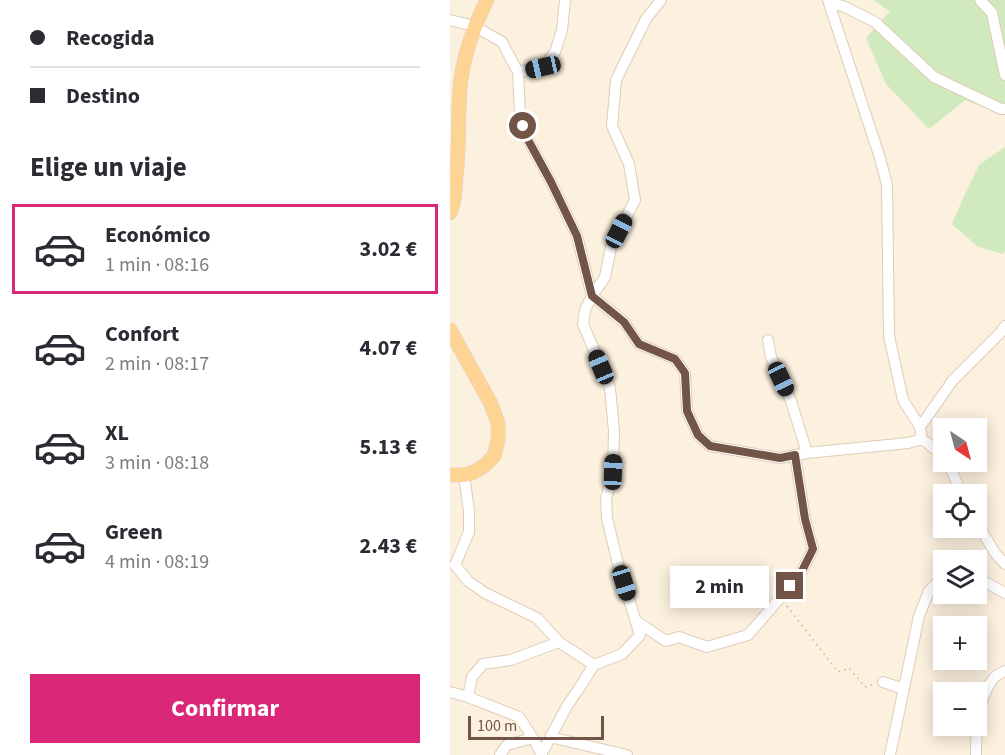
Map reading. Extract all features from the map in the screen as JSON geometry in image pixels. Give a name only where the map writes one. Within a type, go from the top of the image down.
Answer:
[{"type":"main road","points":[[450,213],[454,204],[457,169],[461,79],[474,26],[487,0]]},
{"type":"main road","points":[[450,330],[490,402],[498,423],[498,440],[494,456],[472,473],[457,475]]},
{"type":"street","points":[[518,72],[543,67],[555,52],[562,30],[565,0]]},
{"type":"street","points":[[542,754],[567,706],[594,665],[622,654],[640,636],[607,518],[606,499],[613,472],[614,431],[610,388],[583,324],[585,310],[605,277],[611,247],[635,200],[629,164],[612,126],[616,80],[646,19],[661,0]]},
{"type":"street","points":[[980,0],[992,13],[1005,75]]},
{"type":"street","points":[[829,1],[875,22],[934,76],[1005,109]]},
{"type":"street","points":[[829,1],[887,185],[889,336],[903,400],[920,427],[922,439],[933,448]]},
{"type":"street","points":[[450,21],[474,26],[502,42],[518,72],[520,114],[527,138],[577,236],[592,296],[624,322],[639,344],[675,359],[685,373],[687,411],[698,435],[710,446],[780,458],[807,453],[908,443],[922,439]]},
{"type":"street","points":[[920,427],[953,380],[1005,326]]},
{"type":"street","points":[[768,340],[771,357],[791,401],[807,453]]},
{"type":"street","points":[[636,621],[666,641],[679,637],[707,647],[748,634],[800,575],[813,549],[805,519],[795,455]]},
{"type":"street","points":[[457,475],[469,511],[469,532],[453,564],[468,581],[485,593],[537,618],[559,642],[594,665]]},
{"type":"street","points":[[985,538],[994,554],[1005,564]]},
{"type":"street","points":[[987,583],[1005,593]]},
{"type":"street","points":[[890,755],[919,616],[929,591],[933,587]]},
{"type":"street","points":[[468,697],[472,677],[483,664],[511,660],[559,642]]},
{"type":"street","points":[[976,755],[977,718],[994,677],[1005,670]]},
{"type":"street","points":[[883,682],[904,689]]},
{"type":"street","points":[[450,692],[519,717],[542,754]]},
{"type":"street","points":[[550,737],[627,755]]},
{"type":"street","points":[[500,755],[507,745],[533,738]]},
{"type":"path","points":[[780,597],[838,672],[849,668],[865,687],[883,682]]},
{"type":"green space","points":[[874,0],[1005,0],[1005,115],[965,100],[929,129],[886,84],[866,38],[890,11]]},
{"type":"green space","points":[[1005,147],[1005,252],[1002,254],[977,246],[952,224],[979,165]]},
{"type":"route","points":[[523,126],[577,236],[592,296],[624,322],[639,344],[675,359],[685,373],[687,411],[698,435],[710,446],[780,458],[795,455],[805,519],[813,549],[800,575],[790,586]]}]
